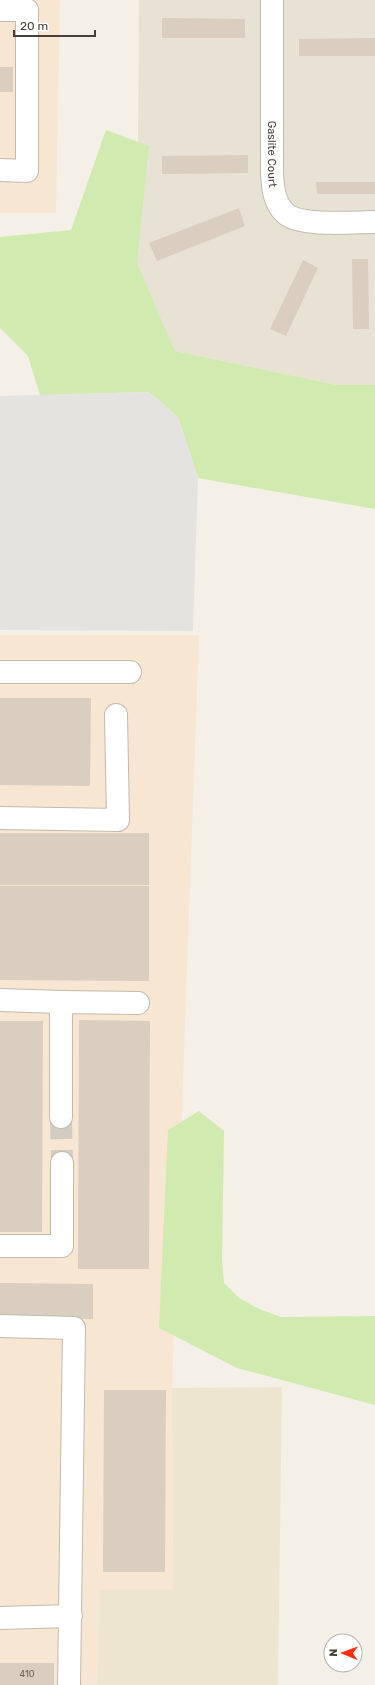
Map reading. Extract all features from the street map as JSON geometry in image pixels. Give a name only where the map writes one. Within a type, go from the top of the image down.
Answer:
[{"type":"street","name":"Gaslite Court","points":[[272,0],[272,174],[273,191],[277,202],[287,214],[303,221],[322,223],[375,222]]},
{"type":"street","points":[[0,10],[27,10],[27,170],[0,170]]},
{"type":"street","points":[[0,672],[130,672]]},
{"type":"street","points":[[0,818],[118,820],[116,715]]},
{"type":"street","points":[[0,1000],[138,1003]]},
{"type":"street","points":[[61,1002],[61,1117]]},
{"type":"street","points":[[0,1246],[62,1246],[62,1164]]},
{"type":"street","points":[[0,1326],[74,1328],[69,1685]]},
{"type":"street","points":[[0,1618],[71,1616]]},
{"type":"shaded area","points":[[0,0],[60,0],[56,213],[0,213]]},
{"type":"shaded area","points":[[139,0],[375,0],[375,385],[337,385],[175,351],[137,264]]},
{"type":"shaded area","points":[[149,392],[178,417],[198,478],[193,631],[0,630],[0,396]]},
{"type":"shaded area","points":[[0,635],[199,635],[172,1387],[173,1590],[99,1590],[97,1685],[0,1685]]},
{"type":"shaded area","points":[[282,1387],[278,1685],[97,1685],[99,1590],[173,1590],[172,1388]]},
{"type":"green space","points":[[106,130],[149,146],[137,263],[175,351],[337,385],[375,385],[375,509],[198,478],[178,417],[149,392],[40,395],[28,356],[0,328],[0,237],[71,230]]},
{"type":"green space","points":[[199,1111],[224,1131],[222,1260],[224,1283],[239,1298],[259,1309],[281,1317],[375,1316],[375,1405],[237,1368],[159,1328],[168,1130]]},
{"type":"building","points":[[162,18],[245,19],[245,38],[162,38]]},
{"type":"building","points":[[375,38],[375,56],[299,56],[299,39]]},
{"type":"building","points":[[0,67],[13,67],[13,92],[0,92]]},
{"type":"building","points":[[248,155],[248,173],[162,174],[162,156]]},
{"type":"building","points":[[316,182],[375,182],[375,194],[317,194]]},
{"type":"building","points":[[239,208],[245,226],[157,261],[149,243]]},
{"type":"building","points":[[352,259],[368,259],[369,329],[353,329]]},
{"type":"building","points":[[303,260],[318,268],[286,336],[270,329]]},
{"type":"building","points":[[0,698],[91,698],[90,786],[0,785]]},
{"type":"building","points":[[0,833],[149,833],[149,885],[0,885]]},
{"type":"building","points":[[0,886],[149,886],[149,981],[0,980]]},
{"type":"building","points":[[79,1020],[150,1021],[149,1269],[78,1269]]},
{"type":"building","points":[[0,1021],[43,1021],[42,1232],[0,1232]]},
{"type":"building","points":[[0,1283],[93,1284],[93,1319],[0,1318]]},
{"type":"building","points":[[104,1390],[166,1390],[165,1572],[103,1572]]},
{"type":"building","points":[[0,1663],[54,1663],[54,1685],[0,1685]]},
{"type":"tunnel","points":[[61,1117],[62,1163]]}]
